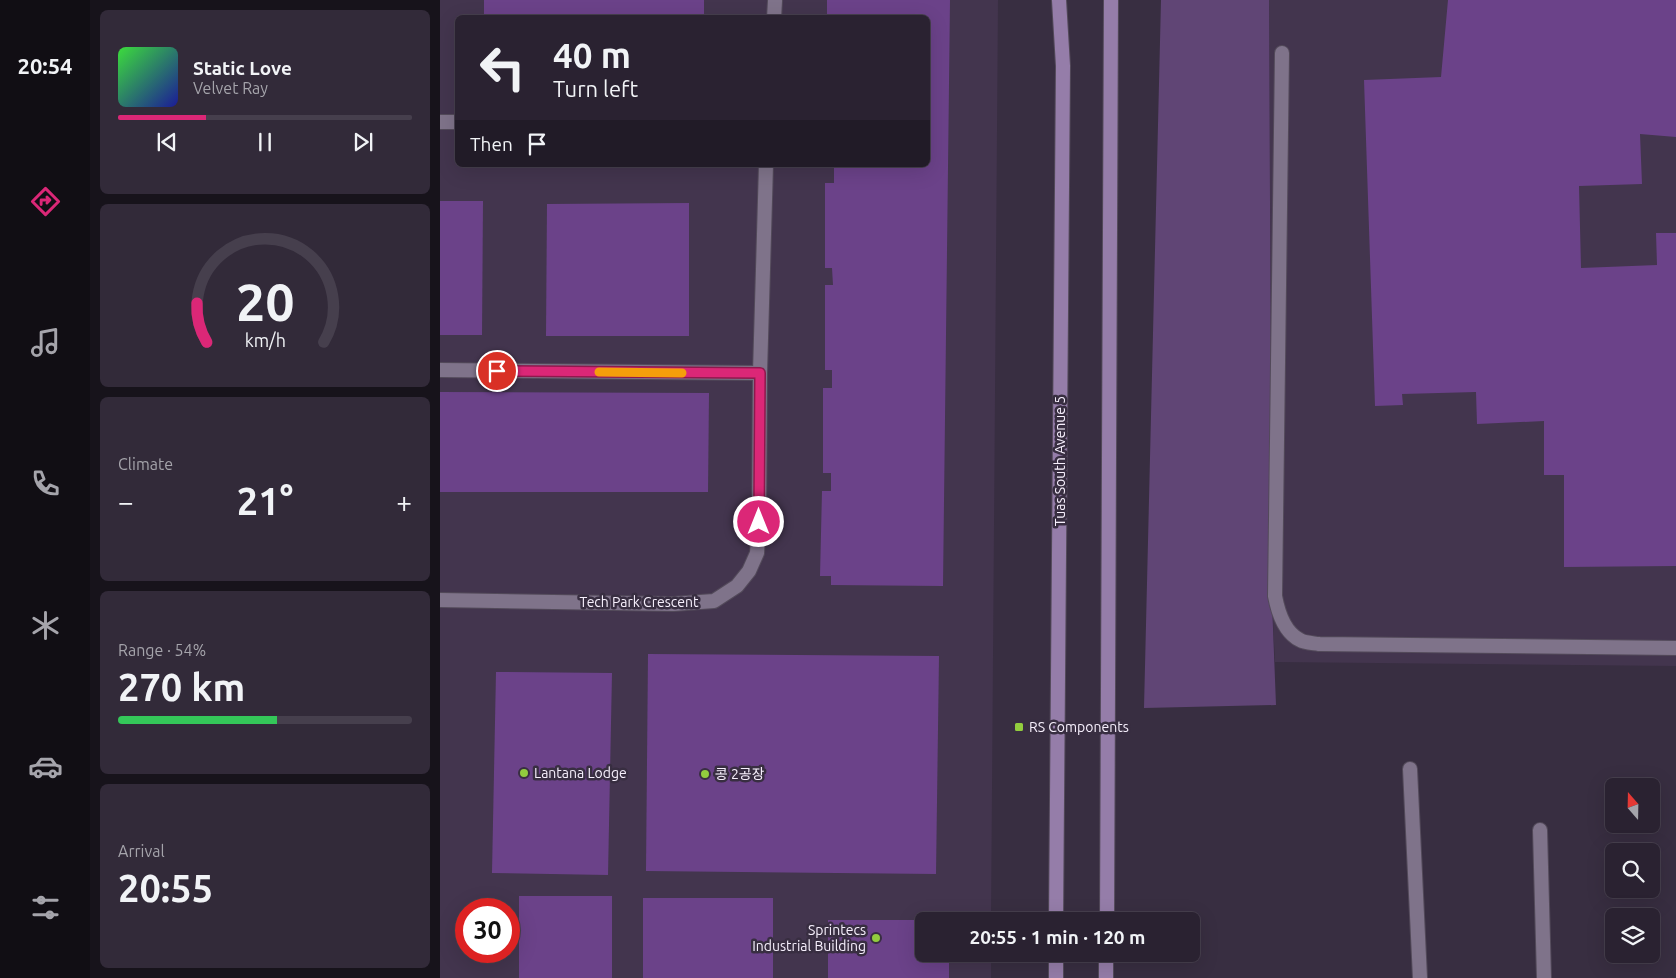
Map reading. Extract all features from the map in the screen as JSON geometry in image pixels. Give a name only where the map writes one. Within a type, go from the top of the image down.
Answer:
[{"type":"main road","name":"Tuas South Avenue 5","points":[[1056,912],[1063,66],[1059,0]]},
{"type":"main road","points":[[1107,912],[1111,0]]},
{"type":"main road","points":[[1056,962],[1056,978]]},
{"type":"main road","points":[[1106,962],[1106,978]]},
{"type":"street","points":[[774,1],[774,15]]},
{"type":"street","points":[[1282,53],[1275,596],[1278,612],[1286,627],[1299,640],[1319,644],[1676,648]]},
{"type":"street","points":[[440,122],[455,122]]},
{"type":"street","name":"Tech Park Crescent","points":[[440,600],[673,604],[714,601],[737,586],[749,571],[756,553],[759,522],[760,373],[766,167]]},
{"type":"street","points":[[440,370],[760,373]]},
{"type":"street","points":[[1410,769],[1420,978]]},
{"type":"street","points":[[1540,830],[1544,978]]},
{"type":"shaded area","points":[[440,0],[998,0],[991,912],[915,912],[915,962],[991,962],[991,978],[440,978]]},
{"type":"shaded area","points":[[1161,0],[1269,0],[1272,603],[1276,705],[1144,708]]},
{"type":"shaded area","points":[[1269,0],[1676,0],[1676,666],[1275,662],[1272,603]]},
{"type":"building","points":[[484,0],[704,0],[704,15],[484,15]]},
{"type":"building","points":[[827,0],[950,0],[943,586],[831,585],[831,576],[820,576],[822,491],[831,491],[831,473],[823,473],[823,388],[832,388],[832,370],[825,370],[825,285],[833,285],[832,268],[825,268],[825,183],[834,183],[834,167],[930,167],[930,15],[827,15]]},
{"type":"building","points":[[1448,0],[1676,0],[1676,137],[1640,134],[1642,184],[1579,186],[1581,268],[1657,265],[1656,233],[1676,233],[1676,566],[1564,567],[1564,475],[1544,475],[1544,421],[1477,424],[1476,392],[1402,394],[1403,405],[1375,406],[1364,80],[1441,77]]},
{"type":"building","points":[[440,201],[483,201],[482,335],[440,335]]},
{"type":"building","points":[[689,203],[689,336],[546,336],[547,204]]},
{"type":"building","points":[[440,392],[709,393],[708,492],[440,492]]},
{"type":"building","points":[[648,654],[939,656],[936,874],[646,871]]},
{"type":"building","points":[[496,672],[612,673],[608,875],[492,873]]},
{"type":"building","points":[[519,896],[612,896],[612,978],[519,978]]},
{"type":"building","points":[[643,898],[773,898],[773,978],[643,978]]},
{"type":"building","name":"Sprintecs Industrial Building","points":[[828,920],[915,920],[915,962],[949,962],[949,978],[828,978]]},
{"type":"slow traffic","points":[[599,372],[682,373]]},
{"type":"place","name":"RS Components","points":[[1019,727]]},
{"type":"place","name":"Lantana Lodge","points":[[524,773]]},
{"type":"place","name":"콩 2공장","points":[[705,774]]},
{"type":"place","name":"Sprintecs Industrial Building","points":[[876,938]]},
{"type":"route","points":[[497,371],[760,373],[759,522]]}]
